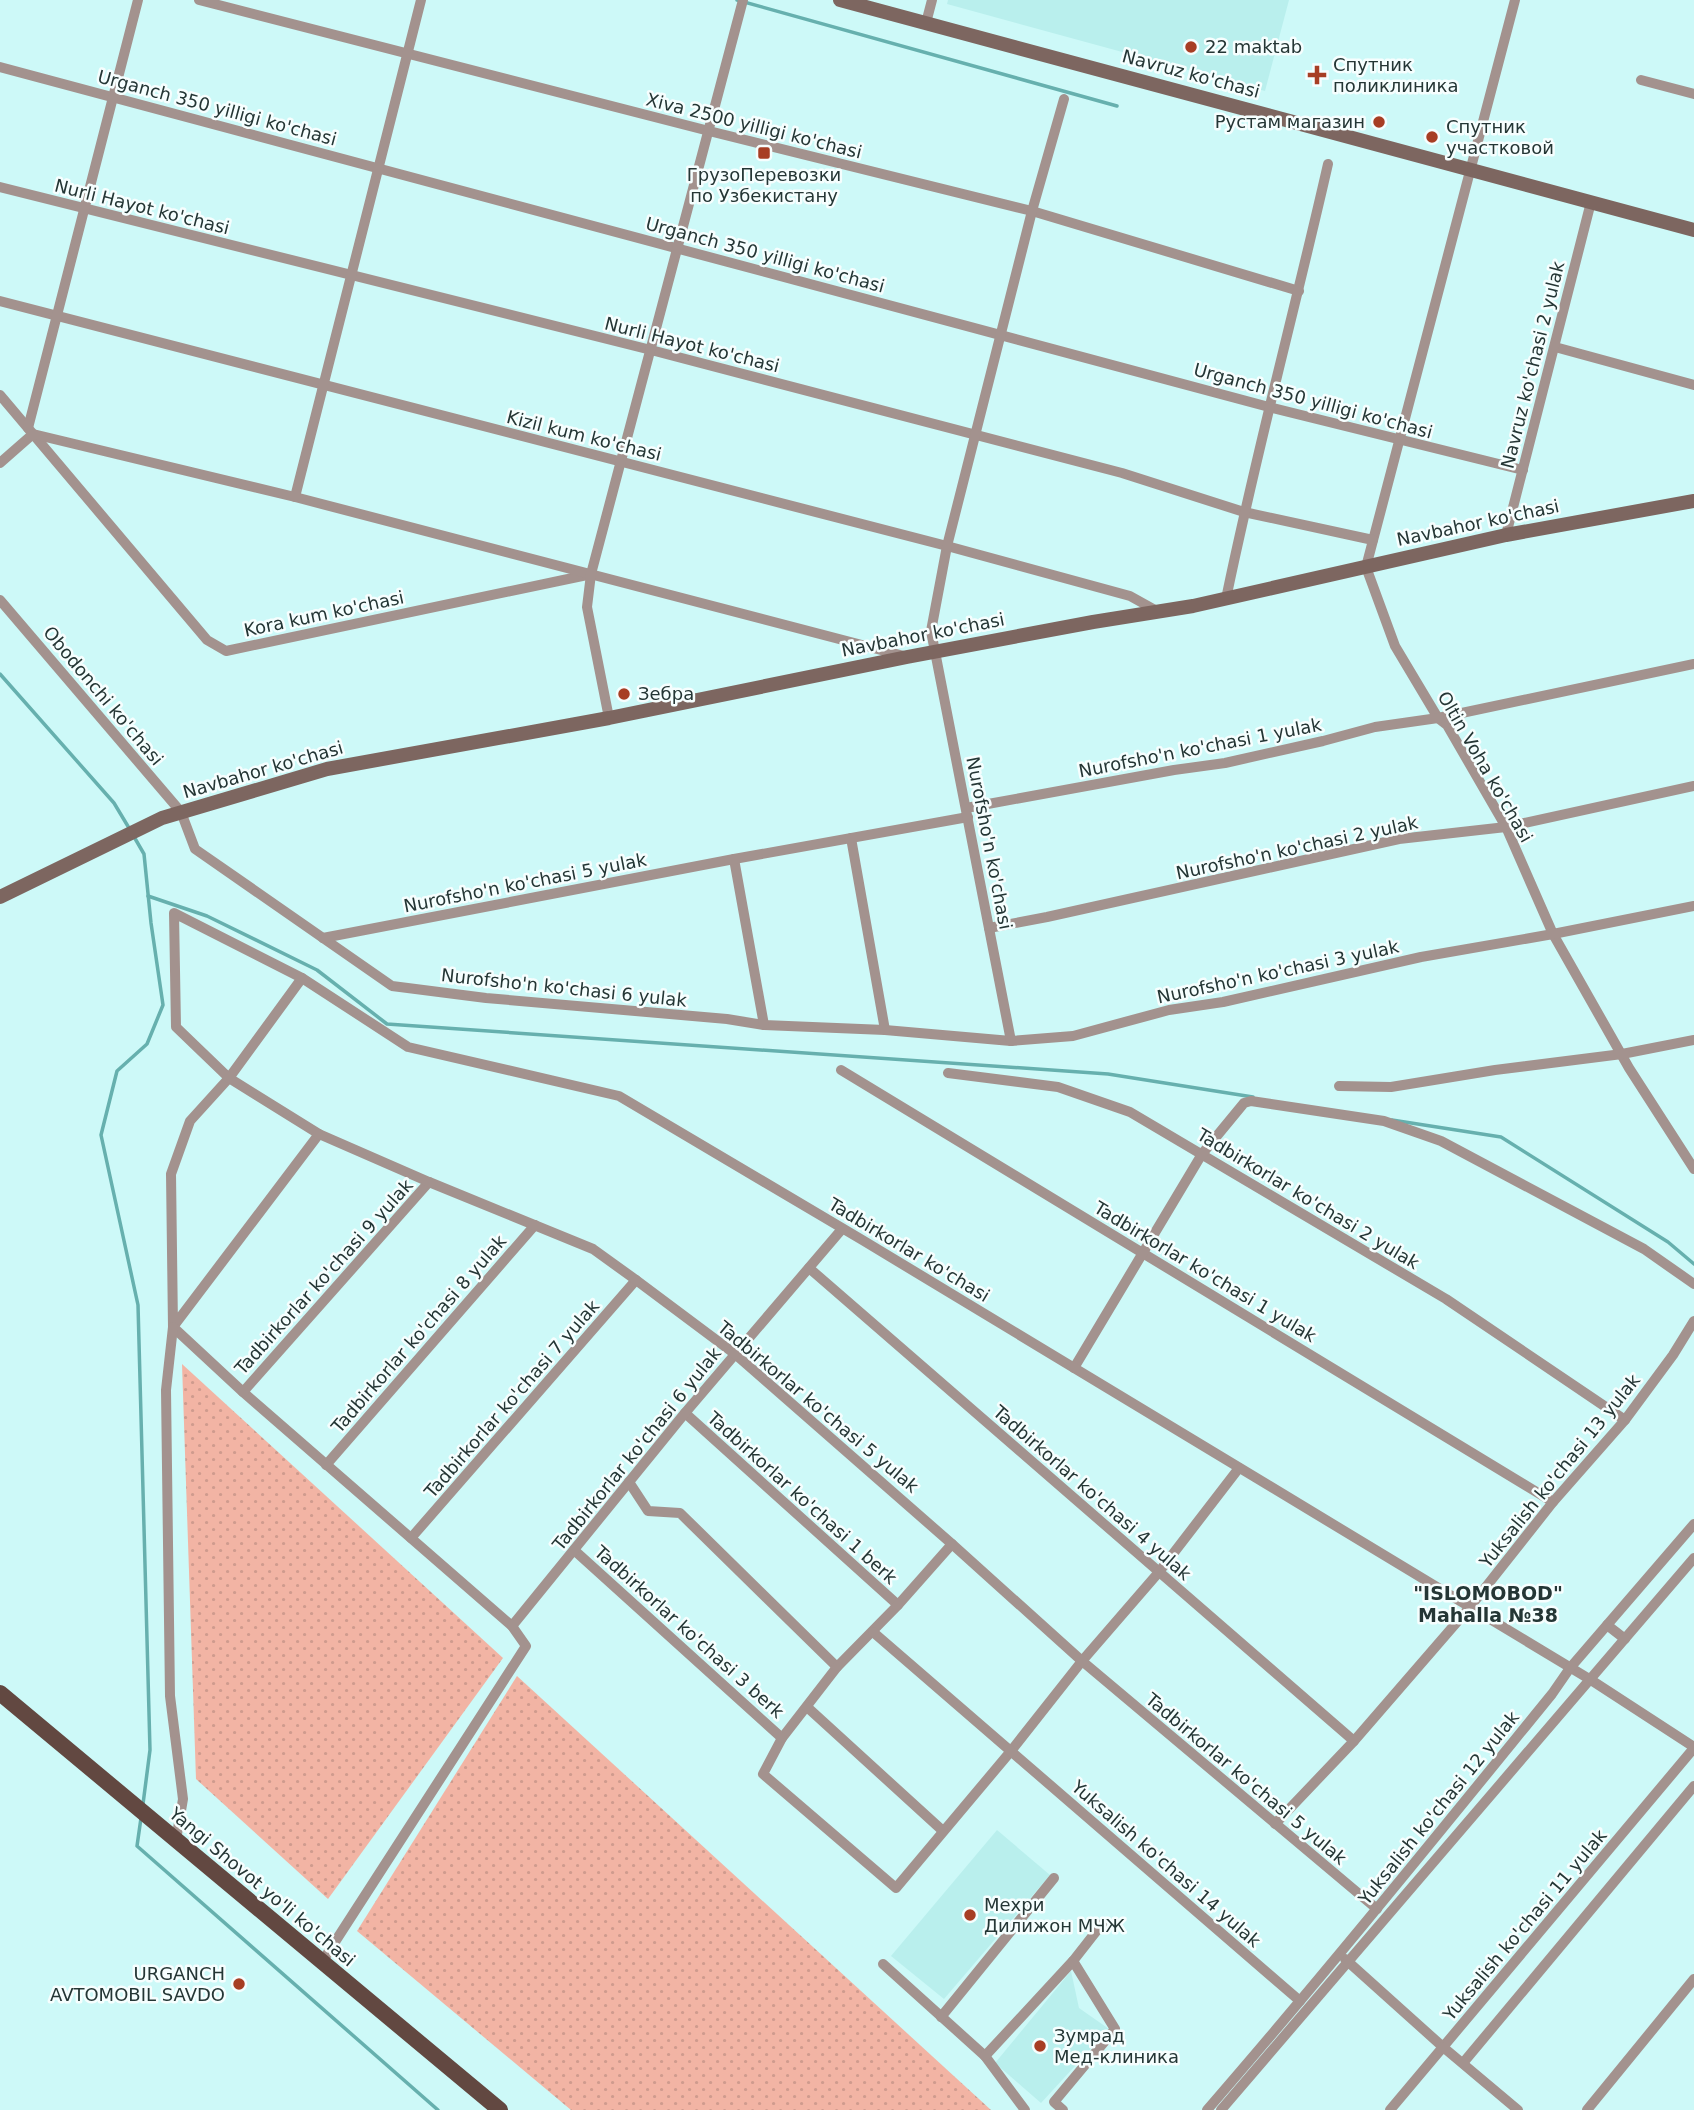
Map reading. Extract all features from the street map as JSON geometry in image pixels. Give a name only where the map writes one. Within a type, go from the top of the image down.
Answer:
[{"type":"main road","name":"Navruz ko'chasi","points":[[840,0],[1694,230]]},
{"type":"main road","name":"Navbahor ko'chasi","points":[[0,897],[162,818],[327,769],[609,718],[935,651],[1226,599],[1506,535],[1694,501]]},
{"type":"main road","name":"Yangi Shovot yo'li ko'chasi","points":[[0,1693],[500,2110]]},
{"type":"street","points":[[0,463],[30,431],[56,314],[138,0]]},
{"type":"street","name":"Xiva 2500 yilligi ko'chasi","points":[[199,0],[1032,211],[1299,291]]},
{"type":"street","points":[[295,497],[421,0]]},
{"type":"street","points":[[609,718],[587,607],[591,574],[743,0]]},
{"type":"street","points":[[926,23],[932,0]]},
{"type":"street","points":[[1366,567],[1515,0]]},
{"type":"street","name":"Urganch 350 yilligi ko'chasi","points":[[0,66],[1269,407],[1522,470]]},
{"type":"street","points":[[1641,80],[1694,94]]},
{"type":"street","name":"Nurofsho'n ko'chasi","points":[[1011,1041],[931,631],[947,546],[1032,211],[1064,99]]},
{"type":"street","points":[[1226,599],[1244,512],[1328,164]]},
{"type":"street","name":"Nurli Hayot ko'chasi","points":[[0,187],[651,350],[1122,473],[1244,512],[1373,540]]},
{"type":"street","name":"Navruz ko'chasi 2 yulak","points":[[1506,535],[1591,202]]},
{"type":"street","name":"Kizil kum ko'chasi","points":[[0,301],[947,546],[1130,596],[1157,611]]},
{"type":"street","points":[[1555,347],[1694,385]]},
{"type":"street","name":"Kora kum ko'chasi","points":[[0,395],[207,640],[226,651],[591,574]]},
{"type":"street","name":"Kora kum ko'chasi","points":[[30,431],[295,497],[907,657]]},
{"type":"street","name":"Oltin Voha ko'chasi","points":[[1366,567],[1395,646],[1438,718],[1447,725],[1506,827],[1553,934],[1629,1068],[1694,1169]]},
{"type":"street","name":"Obodonchi ko'chasi","points":[[0,600],[181,813]]},
{"type":"street","name":"Nurofsho'n ko'chasi 1 yulak","points":[[967,812],[1225,763],[1375,727],[1438,718],[1694,664]]},
{"type":"street","name":"Nurofsho'n ko'chasi 2 yulak","points":[[989,928],[1399,839],[1506,827],[1694,786]]},
{"type":"street","name":"Nurofsho'n ko'chasi 5 yulak","points":[[323,938],[851,838],[967,812]]},
{"type":"street","name":"Nurofsho'n ko'chasi 6 yulak","points":[[181,813],[195,849],[392,986],[486,998],[727,1019],[764,1025],[885,1030],[1011,1041]]},
{"type":"street","points":[[851,838],[885,1030]]},
{"type":"street","points":[[734,859],[764,1025]]},
{"type":"street","name":"Nurofsho'n ko'chasi 3 yulak","points":[[1011,1041],[1073,1036],[1169,1010],[1223,1002],[1421,957],[1694,906]]},
{"type":"street","name":"Tadbirkorlar ko'chasi","points":[[176,1027],[174,913],[302,978],[408,1048],[619,1096],[1591,1680],[1694,1747]]},
{"type":"street","points":[[176,1840],[183,1799],[170,1696],[166,1390],[173,1327],[171,1174],[190,1121],[229,1077],[302,978]]},
{"type":"street","name":"Tadbirkorlar ko'chasi 5 yulak","points":[[176,1027],[229,1077],[319,1134],[593,1249],[636,1280],[735,1354],[1082,1661],[1377,1909]]},
{"type":"street","points":[[1339,1086],[1391,1087],[1495,1069],[1622,1055],[1694,1041]]},
{"type":"street","name":"Tadbirkorlar ko'chasi 1 yulak","points":[[841,1070],[1553,1502]]},
{"type":"street","name":"Tadbirkorlar ko'chasi 2 yulak","points":[[948,1073],[1058,1087],[1130,1112],[1446,1298],[1625,1420]]},
{"type":"street","points":[[1074,1368],[1202,1154],[1244,1103],[1251,1101],[1384,1121],[1441,1141],[1644,1249],[1694,1284]]},
{"type":"street","points":[[173,1327],[319,1134]]},
{"type":"street","name":"Tadbirkorlar ko'chasi 9 yulak","points":[[243,1392],[429,1182]]},
{"type":"street","name":"Tadbirkorlar ko'chasi 8 yulak","points":[[326,1465],[536,1225]]},
{"type":"street","name":"Tadbirkorlar ko'chasi 6 yulak","points":[[512,1626],[685,1413],[842,1228]]},
{"type":"street","name":"Tadbirkorlar ko'chasi 4 yulak","points":[[809,1268],[1354,1741]]},
{"type":"street","name":"Tadbirkorlar ko'chasi 7 yulak","points":[[411,1538],[636,1280]]},
{"type":"street","name":"Yuksalish ko'chasi 13 yulak","points":[[1275,1824],[1354,1741],[1470,1607],[1553,1502],[1625,1420],[1694,1321]]},
{"type":"street","points":[[173,1327],[243,1392],[512,1626],[526,1646],[322,1962]]},
{"type":"street","name":"Tadbirkorlar ko'chasi 1 berk","points":[[685,1413],[898,1605]]},
{"type":"street","points":[[952,1544],[873,1632],[837,1667],[782,1738],[762,1774],[896,1888],[1012,1751],[1082,1661],[1159,1572],[1240,1468]]},
{"type":"street","points":[[629,1482],[648,1511],[680,1513],[837,1667]]},
{"type":"street","name":"Yuksalish ko'chasi 12 yulak","points":[[1206,2110],[1377,1909],[1552,1694],[1570,1668],[1694,1524]]},
{"type":"street","name":"Tadbirkorlar ko'chasi 3 berk","points":[[574,1550],[782,1738]]},
{"type":"street","name":"Yuksalish ko'chasi 12 yulak","points":[[1221,2110],[1694,1558]]},
{"type":"street","points":[[1608,1625],[1625,1639]]},
{"type":"street","name":"Yuksalish ko'chasi 14 yulak","points":[[873,1632],[1300,2001]]},
{"type":"street","points":[[807,1707],[943,1831]]},
{"type":"street","name":"Yuksalish ko'chasi 11 yulak","points":[[1339,1955],[1349,1961],[1443,2047],[1694,1747]]},
{"type":"street","points":[[1462,2063],[1694,1786]]},
{"type":"street","points":[[941,2017],[1054,1878]]},
{"type":"street","points":[[985,2056],[1073,1961],[1102,1924]]},
{"type":"street","points":[[1044,2110],[1054,2102],[1115,2029],[1073,1961]]},
{"type":"street","points":[[883,1964],[985,2056],[1025,2110]]},
{"type":"street","points":[[1587,2110],[1694,1979]]},
{"type":"street","points":[[1390,2110],[1443,2047],[1518,2110]]},
{"type":"street","points":[[1054,2102],[1063,2110]]},
{"type":"shaded area","name":"22 maktab","points":[[948,0],[1289,0],[1265,91],[947,4]]},
{"type":"shaded area","points":[[182,1364],[503,1658],[328,1899],[196,1779]]},
{"type":"shaded area","points":[[517,1676],[991,2110],[571,2110],[357,1931]]},
{"type":"shaded area","name":"Мехри Дилижон МЧЖ","points":[[997,1830],[1050,1875],[944,1999],[891,1956]]},
{"type":"shaded area","points":[[1071,1971],[1079,2008],[1109,2029],[1041,2103],[995,2063]]},
{"type":"waterway","points":[[737,0],[1117,106]]},
{"type":"waterway","points":[[0,674],[114,803],[129,828]]},
{"type":"waterway","points":[[133,835],[144,854],[163,1005],[147,1044],[117,1071],[101,1135],[138,1305],[150,1750],[143,1804]]},
{"type":"waterway","points":[[148,896],[207,916],[317,970],[387,1024],[1108,1074],[1253,1097]]},
{"type":"waterway","points":[[1392,1120],[1501,1137],[1668,1242],[1694,1264]]},
{"type":"waterway","points":[[141,1818],[137,1846],[438,2110]]},
{"type":"place","name":"22 maktab","points":[[1191,47]]},
{"type":"place","name":"Спутник поликлиника","points":[[1317,75]]},
{"type":"place","name":"Рустам магазин","points":[[1379,122]]},
{"type":"place","name":"Спутник участковой","points":[[1432,137]]},
{"type":"place","name":"ГрузоПеревозки по Узбекистану","points":[[764,153]]},
{"type":"place","name":"Зебра","points":[[624,694]]},
{"type":"place","name":"Мехри Дилижон МЧЖ","points":[[970,1915]]},
{"type":"place","name":"URGANCH AVTOMOBIL SAVDO","points":[[239,1984]]},
{"type":"place","name":"Зумрад Мед-клиника","points":[[1040,2046]]},
{"type":"district","name":"\"ISLOMOBOD\" Mahalla №38","points":[[1488,1604]]}]
